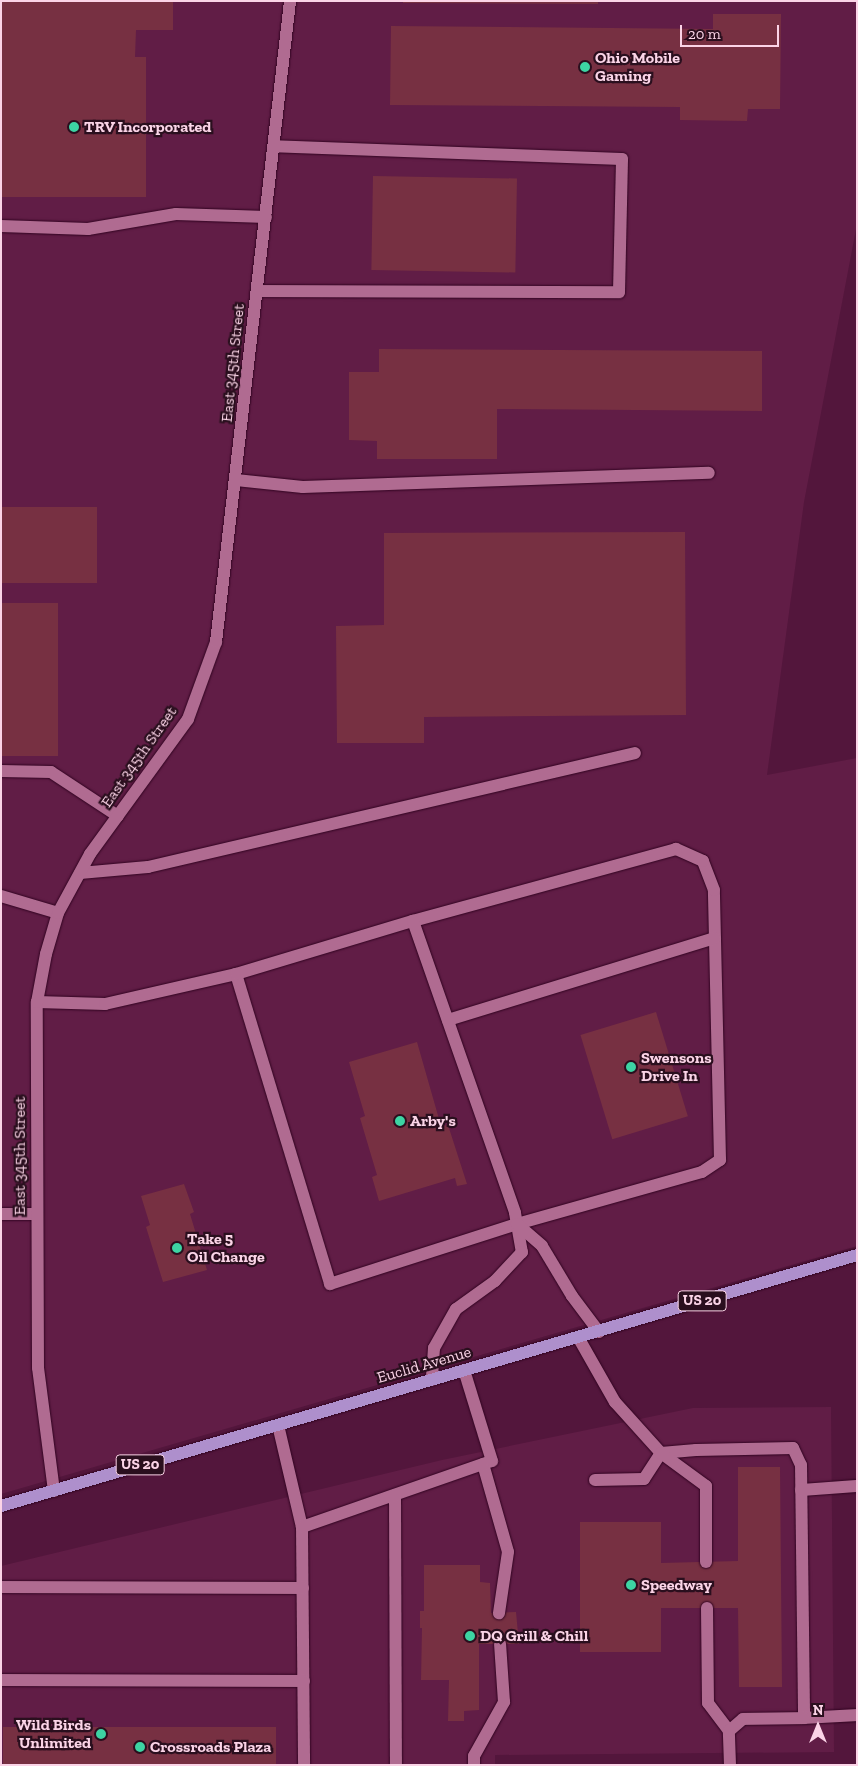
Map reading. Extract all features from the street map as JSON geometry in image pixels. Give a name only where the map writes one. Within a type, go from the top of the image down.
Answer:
[{"type":"main road","name":"Euclid Avenue","points":[[1,1506],[857,1255]]},
{"type":"street","name":"East 345th Street","points":[[54,1491],[38,1368],[36,1214],[37,1002],[46,954],[58,913],[90,854],[188,719],[216,642],[290,1]]},
{"type":"street","points":[[258,291],[618,292],[622,160],[274,146]]},
{"type":"street","points":[[1,226],[88,229],[176,214],[266,217]]},
{"type":"street","points":[[236,480],[303,488],[709,473]]},
{"type":"street","points":[[80,873],[148,866],[635,753]]},
{"type":"street","points":[[1,771],[51,772],[118,816]]},
{"type":"street","points":[[37,1002],[105,1004],[236,974],[413,921],[676,849],[703,861],[714,890],[720,1160],[702,1172],[516,1218],[330,1284],[236,974]]},
{"type":"street","points":[[1,896],[58,913]]},
{"type":"street","points":[[413,921],[516,1218],[522,1252],[495,1281],[456,1309],[434,1348],[432,1380]]},
{"type":"street","points":[[448,1020],[715,938]]},
{"type":"street","points":[[1,1214],[36,1214]]},
{"type":"street","points":[[516,1218],[542,1246],[572,1296],[599,1332]]},
{"type":"street","points":[[578,1337],[615,1402],[661,1453],[706,1486],[706,1562]]},
{"type":"street","points":[[464,1370],[508,1552],[499,1613]]},
{"type":"street","points":[[278,1425],[302,1527],[304,1765]]},
{"type":"street","points":[[661,1453],[696,1450],[793,1448],[801,1465],[804,1718]]},
{"type":"street","points":[[595,1480],[644,1478],[661,1453]]},
{"type":"street","points":[[302,1527],[488,1463]]},
{"type":"street","points":[[801,1490],[857,1486]]},
{"type":"street","points":[[395,1495],[396,1765]]},
{"type":"street","points":[[1,1587],[303,1588]]},
{"type":"street","points":[[707,1608],[708,1703],[729,1731],[730,1765]]},
{"type":"street","points":[[474,1765],[474,1756],[504,1702],[500,1644]]},
{"type":"street","points":[[1,1680],[304,1681]]},
{"type":"street","points":[[729,1731],[743,1719],[804,1718],[857,1714]]},
{"type":"shaded area","points":[[1,1],[857,1],[857,224],[804,502],[767,775],[857,758],[857,1246],[1,1494]]},
{"type":"shaded area","points":[[831,1407],[834,1752],[495,1755],[495,1765],[1,1765],[1,1566],[442,1460],[693,1408]]},
{"type":"building","name":"TRV Incorporated","points":[[1,1],[173,1],[173,30],[136,30],[135,57],[146,57],[146,197],[1,197]]},
{"type":"building","points":[[403,1],[598,1],[598,4],[403,3]]},
{"type":"building","name":"Ohio Mobile Gaming","points":[[713,14],[781,14],[780,109],[748,109],[747,121],[680,120],[680,107],[390,105],[391,26],[713,29]]},
{"type":"building","points":[[373,176],[517,179],[515,272],[371,270]]},
{"type":"building","points":[[379,349],[762,351],[762,411],[497,409],[497,459],[377,459],[377,441],[349,440],[349,372],[379,372]]},
{"type":"building","points":[[1,507],[97,507],[97,583],[1,583]]},
{"type":"building","points":[[685,532],[686,715],[424,717],[424,743],[337,743],[336,626],[384,625],[384,533]]},
{"type":"building","points":[[1,603],[58,603],[58,756],[1,756]]},
{"type":"building","name":"Swensons Drive In","points":[[656,1012],[688,1116],[612,1139],[580,1035]]},
{"type":"building","name":"Arby's","points":[[417,1042],[441,1126],[448,1125],[467,1184],[457,1186],[455,1178],[379,1201],[372,1177],[377,1175],[360,1118],[365,1116],[349,1062]]},
{"type":"building","name":"Take 5 Oil Change","points":[[184,1184],[194,1212],[190,1214],[207,1270],[163,1282],[146,1227],[150,1225],[141,1196]]},
{"type":"building","points":[[738,1467],[780,1467],[782,1687],[739,1687],[738,1608],[661,1608],[661,1652],[580,1652],[580,1522],[661,1522],[661,1563],[738,1561]]},
{"type":"building","name":"DQ Grill & Chill","points":[[424,1565],[480,1565],[480,1582],[490,1583],[491,1613],[516,1612],[519,1644],[479,1644],[479,1710],[464,1711],[464,1721],[448,1721],[449,1680],[421,1680],[422,1628],[420,1628],[420,1611],[424,1611]]},
{"type":"building","name":"Crossroads Plaza","points":[[3,1727],[276,1727],[276,1765],[3,1765]]},
{"type":"place","name":"Ohio Mobile Gaming","points":[[585,67]]},
{"type":"place","name":"TRV Incorporated","points":[[74,127]]},
{"type":"place","name":"Swensons Drive In","points":[[631,1067]]},
{"type":"place","name":"Arby's","points":[[400,1121]]},
{"type":"place","name":"Take 5 Oil Change","points":[[177,1248]]},
{"type":"place","name":"Speedway","points":[[631,1585]]},
{"type":"place","name":"DQ Grill & Chill","points":[[470,1636]]},
{"type":"place","name":"Wild Birds Unlimited","points":[[101,1734]]},
{"type":"place","name":"Crossroads Plaza","points":[[140,1747]]}]
